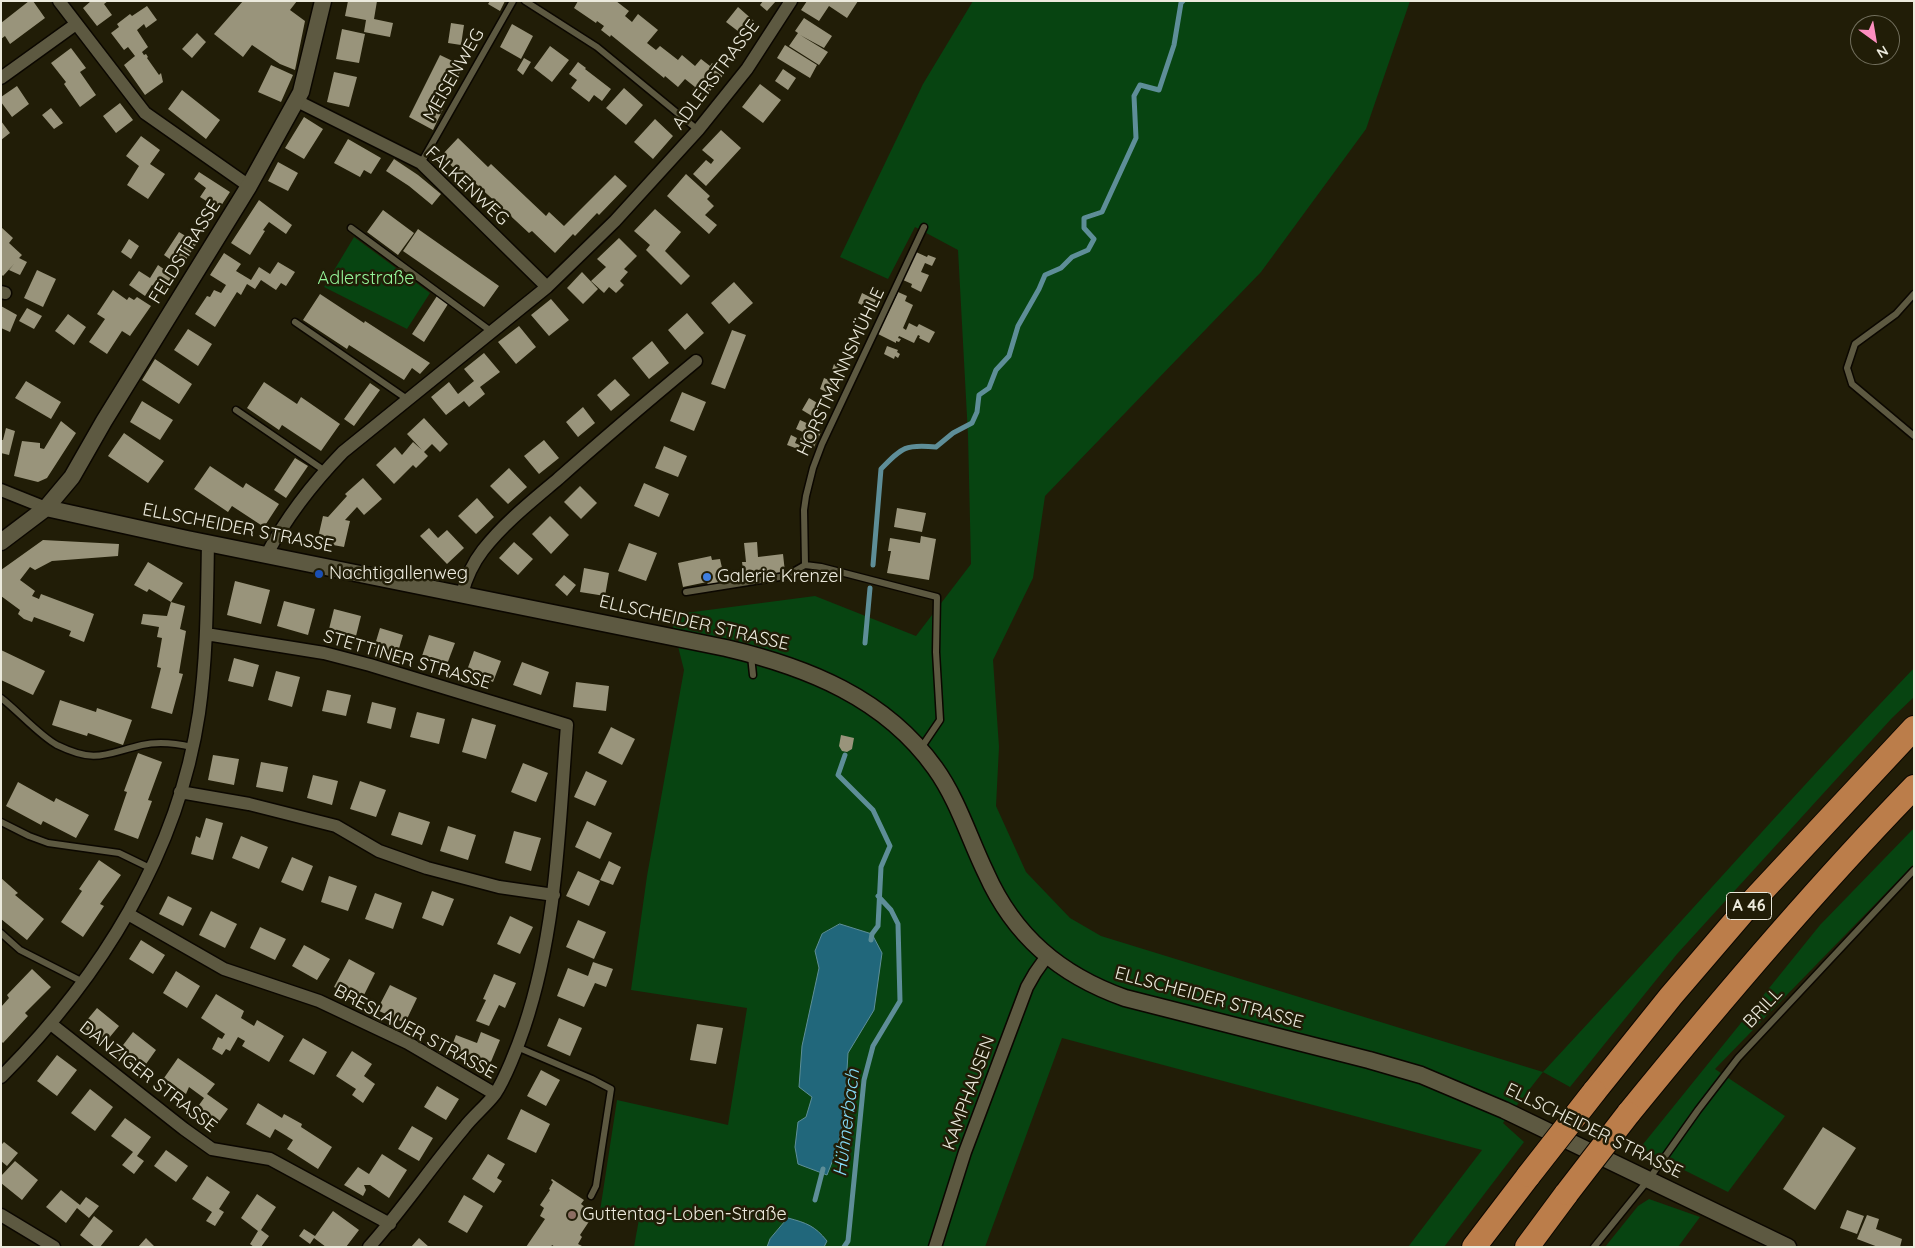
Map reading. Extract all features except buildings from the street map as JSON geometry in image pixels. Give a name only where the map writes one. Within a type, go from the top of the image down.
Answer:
[{"type":"highway","name":"A 46","points":[[1474,1247],[1671,996],[1749,905],[1914,728]]},
{"type":"highway","name":"A 46","points":[[1526,1247],[1628,1114],[1703,1021],[1782,930],[1914,787]]},
{"type":"street","points":[[59,1],[145,113],[249,186]]},
{"type":"street","name":"FELDSTRASSE","points":[[1,542],[46,508],[72,477],[104,421],[249,186],[301,92],[324,1]]},
{"type":"street","name":"ADLERSTRASSE","points":[[267,554],[286,520],[325,471],[343,452],[547,287],[615,221],[698,130],[747,69],[791,1]]},
{"type":"street","points":[[1,78],[76,24]]},
{"type":"street","name":"FALKENWEG","points":[[297,101],[421,163],[547,287]]},
{"type":"street","points":[[462,594],[464,583],[484,549],[515,517],[631,415],[696,361]]},
{"type":"street","name":"ELLSCHEIDER STRASSE","points":[[1,490],[46,508],[751,654],[799,669],[844,689],[871,705],[893,722],[920,749],[950,793],[985,873],[1003,906],[1023,933],[1048,956],[1081,980],[1125,998],[1369,1060],[1429,1078],[1474,1096],[1788,1247]]},
{"type":"street","points":[[4,1071],[51,1024],[83,982],[128,914],[152,869],[167,832],[192,747],[199,707],[206,634],[208,542]]},
{"type":"street","name":"STETTINER STRASSE","points":[[206,634],[324,654],[370,665],[568,725],[554,894]]},
{"type":"street","points":[[180,792],[249,804],[336,826],[379,852],[427,868],[499,887],[554,894],[540,977],[517,1047],[495,1094],[464,1128],[390,1224],[369,1247]]},
{"type":"street","name":"BRESLAUER STRASSE","points":[[128,914],[224,969],[319,1001],[408,1044],[495,1094]]},
{"type":"street","name":"KAMPHAUSEN","points":[[935,1247],[971,1134],[1027,987],[1048,956]]},
{"type":"street","name":"DANZIGER STRASSE","points":[[51,1024],[212,1149],[270,1159],[390,1224]]},
{"type":"street","points":[[1,1215],[54,1247]]},
{"type":"lane","name":"MEISENWEG","points":[[421,163],[513,1]]},
{"type":"lane","points":[[526,1],[597,47],[698,130]]},
{"type":"lane","name":"HORSTMANNSMÜHLE","points":[[804,566],[804,510],[813,468],[822,444],[924,227]]},
{"type":"lane","points":[[351,228],[492,332]]},
{"type":"lane","points":[[1914,294],[1896,314],[1855,344],[1847,368],[1852,384],[1914,436]]},
{"type":"lane","points":[[295,322],[408,399]]},
{"type":"lane","points":[[236,410],[325,471]]},
{"type":"lane","points":[[686,592],[786,576],[804,566],[821,567],[937,597],[936,652],[940,720],[920,749]]},
{"type":"lane","points":[[751,654],[753,675]]},
{"type":"lane","points":[[1,698],[49,740],[73,751],[91,756],[108,756],[142,745],[156,743],[192,747]]},
{"type":"lane","points":[[1,822],[48,843],[119,854],[152,869]]},
{"type":"lane","name":"BRILL","points":[[1594,1247],[1649,1179],[1738,1058],[1914,870]]},
{"type":"lane","points":[[1,933],[20,950],[83,982]]},
{"type":"lane","points":[[517,1047],[611,1089],[596,1186],[590,1196]]},
{"type":"green space","points":[[973,1],[1410,1],[1366,129],[1261,272],[1045,496],[1033,578],[993,660],[999,747],[996,806],[1026,872],[1070,918],[1101,936],[1543,1072],[1503,1123],[1524,1142],[1444,1247],[1408,1247],[1482,1150],[1062,1038],[985,1247],[634,1247],[639,1219],[600,1211],[617,1100],[728,1125],[747,1008],[631,990],[647,876],[684,670],[670,615],[815,596],[916,636],[971,564],[968,435],[958,250],[915,227],[888,279],[840,257],[923,84]]},
{"type":"green space","name":"Adlerstraße","points":[[354,237],[430,293],[407,329],[324,287]]},
{"type":"green space","points":[[1914,668],[1914,697],[1892,718],[1677,954],[1570,1087],[1543,1072],[1820,768]]},
{"type":"green space","points":[[1914,828],[1914,864],[1715,1069],[1785,1116],[1728,1192],[1640,1148],[1820,925]]},
{"type":"green space","points":[[1649,1199],[1700,1217],[1678,1247],[1605,1247],[1638,1206]]},
{"type":"water","points":[[840,924],[872,934],[882,953],[874,1010],[848,1053],[844,1120],[836,1152],[827,1175],[798,1164],[795,1147],[798,1122],[806,1117],[812,1097],[799,1087],[802,1046],[819,968],[815,951],[822,934]]},
{"type":"water","points":[[788,1218],[806,1224],[819,1232],[827,1241],[824,1247],[767,1247],[770,1239]]},
{"type":"waterway","name":"Hühnerbach","points":[[873,565],[881,469],[894,456],[905,449],[918,446],[936,447],[953,433],[972,423],[977,412],[979,395],[989,388],[996,370],[1009,356],[1018,326],[1045,275],[1061,268],[1072,257],[1088,250],[1094,239],[1084,228],[1084,218],[1102,212],[1136,138],[1134,96],[1140,85],[1159,90],[1174,45],[1181,3],[1183,1]]},
{"type":"waterway","name":"Hühnerbach","points":[[865,643],[870,588]]},
{"type":"waterway","name":"Hühnerbach","points":[[845,755],[838,775],[873,810],[890,846],[881,867],[878,926],[872,934],[871,940]]},
{"type":"waterway","name":"Hühnerbach","points":[[844,1247],[848,1241],[864,1080],[873,1046],[900,1001],[898,924],[891,910],[878,896]]},
{"type":"waterway","points":[[815,1200],[823,1169]]},
{"type":"place","name":"Nachtigallenweg","points":[[319,574]]},
{"type":"place","name":"Galerie Krenzel","points":[[707,577]]},
{"type":"place","name":"Guttentag-Loben-Straße","points":[[572,1215]]}]
